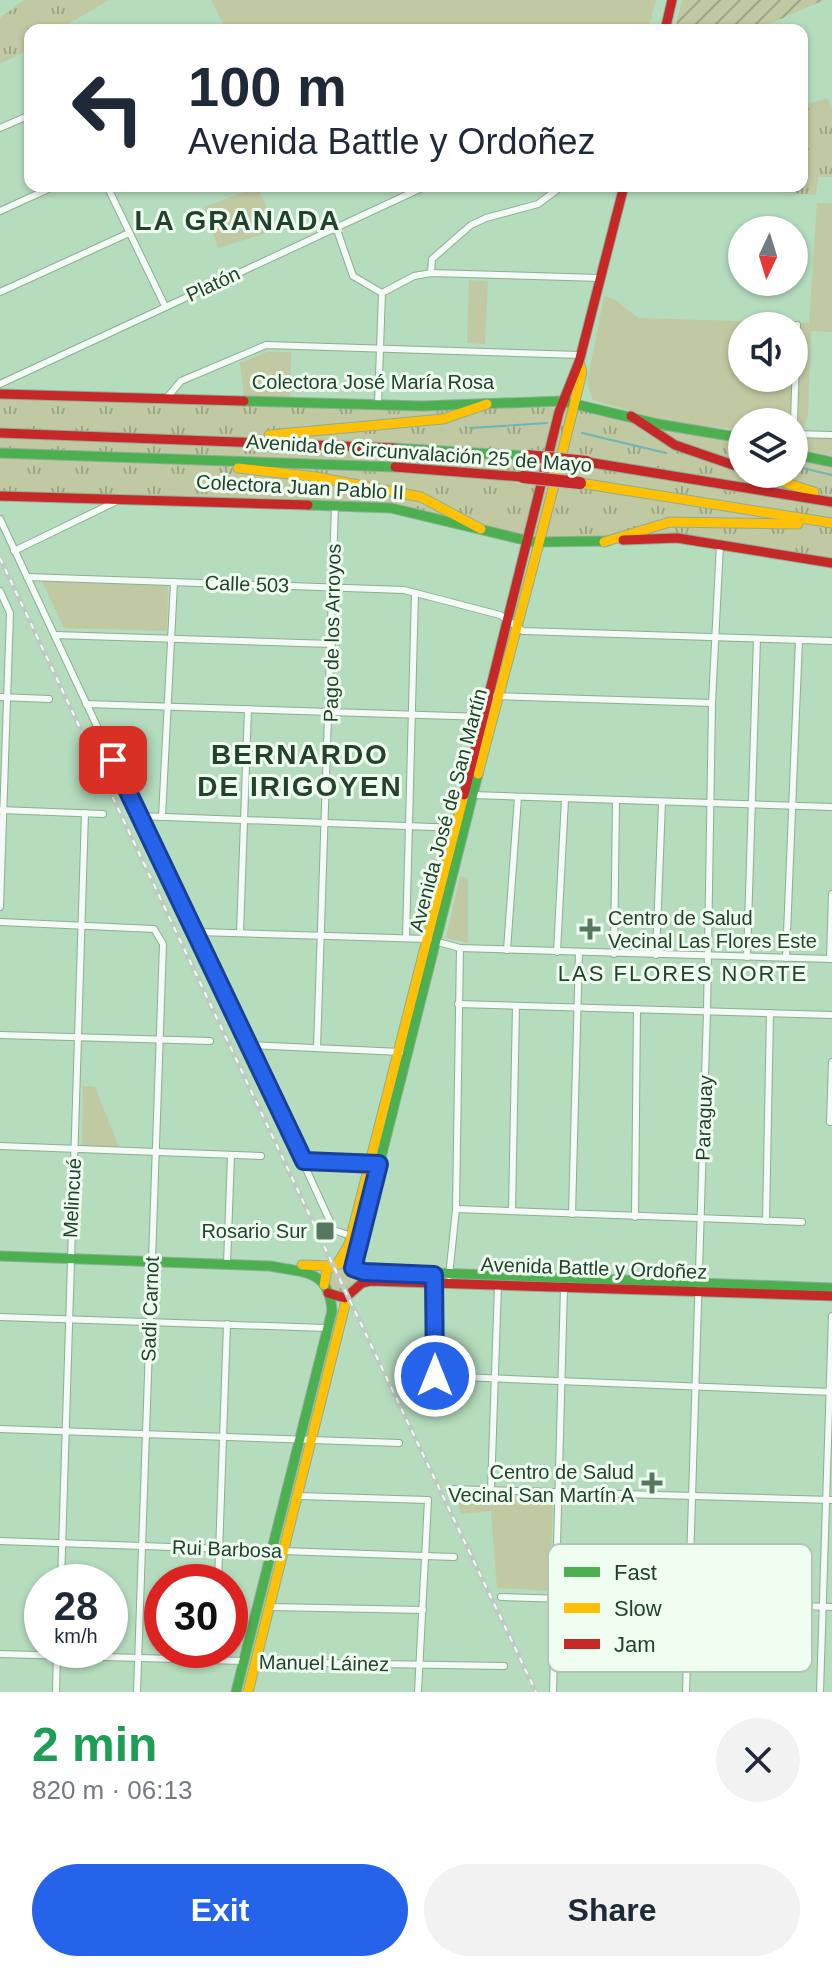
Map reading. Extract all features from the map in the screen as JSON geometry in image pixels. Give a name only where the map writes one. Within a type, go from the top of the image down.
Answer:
[{"type":"main road","points":[[666,24],[672,0]]},
{"type":"main road","name":"Avenida José de San Martín","points":[[326,1289],[324,1274],[334,1265],[351,1236],[404,1053],[512,625],[526,540],[580,359],[622,192]]},
{"type":"main road","name":"Colectora José María Rosa","points":[[0,394],[378,404],[568,402],[686,429],[728,433]]},
{"type":"main road","name":"Avenida José de San Martín","points":[[512,625],[541,543],[568,402]]},
{"type":"main road","points":[[206,440],[443,419],[487,404]]},
{"type":"main road","points":[[631,416],[675,445],[728,463]]},
{"type":"main road","name":"Avenida de Circunvalación 25 de Mayo","points":[[0,433],[527,456],[587,462],[832,500]]},
{"type":"main road","name":"Avenida de Circunvalación 25 de Mayo","points":[[0,453],[349,464],[523,477],[580,483],[832,524]]},
{"type":"main road","points":[[132,456],[316,477],[396,491],[421,497],[481,529]]},
{"type":"main road","points":[[808,457],[832,462]]},
{"type":"main road","points":[[798,488],[832,500]]},
{"type":"main road","name":"Colectora Juan Pablo II","points":[[0,496],[391,508],[541,543],[677,538],[832,563]]},
{"type":"main road","points":[[604,542],[670,522],[832,524]]},
{"type":"main road","name":"Avenida José de San Martín","points":[[468,795],[484,717],[494,696]]},
{"type":"main road","name":"Avenida José de San Martín","points":[[354,1269],[374,1164]]},
{"type":"main road","points":[[0,1256],[270,1266],[308,1270],[326,1289],[332,1311],[326,1328],[306,1439],[299,1496],[278,1550],[270,1607],[236,1692]]},
{"type":"main road","points":[[270,1266],[334,1265]]},
{"type":"main road","name":"Avenida Battle y Ordoñez","points":[[334,1265],[434,1279]]},
{"type":"main road","points":[[248,1692],[250,1661],[306,1439],[352,1293],[354,1269]]},
{"type":"main road","name":"Avenida Battle y Ordoñez","points":[[449,1279],[498,1285],[564,1283]]},
{"type":"main road","name":"Avenida Battle y Ordoñez","points":[[352,1293],[371,1281],[449,1279],[832,1296]]},
{"type":"main road","name":"Avenida Battle y Ordoñez","points":[[700,1288],[832,1288]]},
{"type":"main road","points":[[326,1289],[352,1293]]},
{"type":"street","points":[[0,128],[24,118]]},
{"type":"street","points":[[0,211],[42,192]]},
{"type":"street","points":[[110,192],[165,306]]},
{"type":"street","name":"Platón","points":[[0,384],[413,192]]},
{"type":"street","points":[[431,273],[432,259],[471,225],[538,204],[554,192]]},
{"type":"street","points":[[336,227],[353,276],[382,293]]},
{"type":"street","points":[[0,292],[129,233]]},
{"type":"street","points":[[382,293],[414,276],[431,273],[600,278]]},
{"type":"street","points":[[378,404],[382,293]]},
{"type":"street","points":[[165,400],[181,381],[266,345],[580,359]]},
{"type":"street","points":[[808,434],[832,435]]},
{"type":"street","points":[[14,551],[120,500]]},
{"type":"street","name":"Pago de los Arroyos","points":[[317,1048],[331,712],[335,505]]},
{"type":"street","points":[[0,519],[139,816],[198,932],[334,1230],[351,1236]]},
{"type":"street","name":"Paraguay","points":[[691,1544],[709,957],[712,703],[720,544]]},
{"type":"street","name":"Calle 503","points":[[27,577],[333,587],[415,593],[500,615],[512,625],[714,638],[832,641]]},
{"type":"street","points":[[162,817],[174,582]]},
{"type":"street","points":[[0,591],[10,613],[4,698],[0,907]]},
{"type":"street","points":[[406,938],[406,826],[415,593]]},
{"type":"street","points":[[55,635],[332,644]]},
{"type":"street","points":[[747,957],[757,639]]},
{"type":"street","points":[[786,958],[799,640]]},
{"type":"street","points":[[494,696],[712,703]]},
{"type":"street","points":[[4,698],[49,699]]},
{"type":"street","points":[[86,704],[484,717]]},
{"type":"street","points":[[240,933],[248,709]]},
{"type":"street","points":[[468,795],[832,807]]},
{"type":"street","points":[[507,950],[518,797]]},
{"type":"street","points":[[557,952],[565,799]]},
{"type":"street","points":[[614,954],[616,801]]},
{"type":"street","points":[[656,955],[662,803]]},
{"type":"street","points":[[2,810],[103,814]]},
{"type":"street","name":"Melincué","points":[[61,1564],[63,1431],[85,813]]},
{"type":"street","points":[[139,816],[460,828]]},
{"type":"street","points":[[198,932],[431,939],[460,948],[831,959],[832,894]]},
{"type":"street","points":[[0,922],[81,926]]},
{"type":"street","name":"Sadi Carnot","points":[[81,926],[154,929],[159,933],[164,952],[137,1692]]},
{"type":"street","points":[[449,1279],[456,1209],[460,948]]},
{"type":"street","points":[[572,1214],[579,952]]},
{"type":"street","points":[[458,1004],[832,1015]]},
{"type":"street","points":[[512,1211],[516,1006]]},
{"type":"street","points":[[635,1217],[637,1009]]},
{"type":"street","points":[[766,1221],[770,1013]]},
{"type":"street","points":[[0,1035],[210,1041]]},
{"type":"street","points":[[249,1045],[404,1053]]},
{"type":"street","points":[[830,1122],[832,1062]]},
{"type":"street","points":[[0,1146],[261,1156]]},
{"type":"street","points":[[227,1264],[231,1155]]},
{"type":"street","points":[[304,1161],[374,1164]]},
{"type":"street","points":[[456,1209],[802,1222]]},
{"type":"street","points":[[434,1279],[435,1376],[831,1392]]},
{"type":"street","points":[[557,1544],[564,1283]]},
{"type":"street","points":[[491,1490],[498,1285]]},
{"type":"street","points":[[820,1692],[829,1500],[832,1316]]},
{"type":"street","points":[[0,1317],[326,1328]]},
{"type":"street","points":[[219,1564],[227,1324]]},
{"type":"street","points":[[0,1429],[399,1443]]},
{"type":"street","points":[[449,1489],[829,1500]]},
{"type":"street","points":[[299,1496],[428,1500],[418,1692]]},
{"type":"street","name":"Rui Barbosa","points":[[0,1541],[454,1557]]},
{"type":"street","points":[[501,1597],[548,1598]]},
{"type":"street","points":[[270,1607],[423,1610]]},
{"type":"street","points":[[812,1607],[832,1607]]},
{"type":"street","name":"Manuel Láinez","points":[[0,1654],[24,1654]]},
{"type":"street","name":"Manuel Láinez","points":[[128,1658],[144,1659]]},
{"type":"street","name":"Manuel Láinez","points":[[250,1661],[504,1666]]},
{"type":"street","points":[[56,1692],[57,1668]]},
{"type":"street","points":[[553,1672],[553,1692]]},
{"type":"street","name":"Paraguay","points":[[686,1692],[687,1672]]},
{"type":"green space","points":[[24,0],[109,0],[68,24],[24,24],[24,52],[0,64],[0,18]]},
{"type":"green space","points":[[211,0],[656,0],[650,24],[223,24]]},
{"type":"green space","points":[[682,0],[824,0],[769,24],[676,24]]},
{"type":"green space","points":[[828,98],[832,108],[832,177],[818,177],[816,195],[780,192],[808,192],[808,104]]},
{"type":"green space","points":[[244,192],[260,192],[276,230],[218,248],[204,207]]},
{"type":"green space","points":[[817,203],[832,203],[832,332],[811,331],[808,413],[808,408],[728,408],[728,429],[676,424],[593,400],[587,383],[604,296],[614,299],[638,318],[728,321],[728,392],[808,392],[808,323]]},
{"type":"green space","points":[[469,280],[488,281],[485,344],[467,343]]},
{"type":"green space","points":[[267,352],[291,352],[290,398],[244,397],[240,363]]},
{"type":"green space","points":[[0,394],[296,403],[562,401],[728,435],[728,488],[808,488],[808,457],[832,462],[832,563],[677,538],[541,543],[391,508],[0,496]]},
{"type":"green space","points":[[808,437],[832,437],[832,456],[808,451]]},
{"type":"green space","points":[[42,581],[168,587],[167,631],[64,628]]},
{"type":"green space","points":[[460,876],[468,878],[468,943],[446,938]]},
{"type":"green space","points":[[83,1086],[95,1087],[119,1147],[82,1145]]},
{"type":"green space","points":[[342,1263],[355,1270],[359,1283],[353,1294],[333,1296],[324,1274]]},
{"type":"green space","points":[[456,1491],[553,1499],[552,1544],[548,1544],[548,1591],[497,1588],[491,1511],[461,1514]]},
{"type":"waterway","points":[[470,428],[547,423]]},
{"type":"waterway","points":[[582,433],[666,453]]},
{"type":"waterway","points":[[808,469],[832,475]]},
{"type":"railway","points":[[0,558],[319,1235]]},
{"type":"railway","points":[[324,1246],[536,1692]]},
{"type":"traffic: fast","points":[[244,401],[422,406],[562,401],[658,424],[728,436]]},
{"type":"traffic: fast","points":[[394,448],[527,456]]},
{"type":"traffic: fast","points":[[0,453],[395,467]]},
{"type":"traffic: fast","points":[[808,457],[832,462]]},
{"type":"traffic: fast","points":[[308,505],[391,508],[533,542],[608,541]]},
{"type":"traffic: fast","points":[[353,1268],[478,774]]},
{"type":"traffic: fast","points":[[0,1256],[270,1266],[313,1275],[326,1287],[332,1311],[236,1692]]},
{"type":"traffic: fast","points":[[355,1270],[832,1288]]},
{"type":"traffic: slow","points":[[478,774],[570,423],[582,372],[579,362]]},
{"type":"traffic: slow","points":[[269,435],[443,419],[487,404]]},
{"type":"traffic: slow","points":[[238,468],[316,477],[421,497],[481,529]]},
{"type":"traffic: slow","points":[[580,483],[832,523]]},
{"type":"traffic: slow","points":[[802,488],[814,492]]},
{"type":"traffic: slow","points":[[604,542],[670,522],[798,524]]},
{"type":"traffic: slow","points":[[338,1263],[349,1244],[464,795]]},
{"type":"traffic: slow","points":[[324,1285],[327,1269],[341,1263]]},
{"type":"traffic: slow","points":[[302,1265],[331,1266]]},
{"type":"traffic: slow","points":[[248,1692],[347,1297]]},
{"type":"traffic: jam","points":[[666,24],[672,0]]},
{"type":"traffic: jam","points":[[464,795],[559,412],[579,362],[622,192]]},
{"type":"traffic: jam","points":[[0,394],[244,401]]},
{"type":"traffic: jam","points":[[631,416],[675,445],[728,463]]},
{"type":"traffic: jam","points":[[0,433],[394,448]]},
{"type":"traffic: jam","points":[[527,456],[587,462]]},
{"type":"traffic: jam","points":[[587,462],[832,502]]},
{"type":"traffic: jam","points":[[395,467],[523,477]]},
{"type":"traffic: jam","points":[[523,477],[580,483]]},
{"type":"traffic: jam","points":[[0,496],[308,505]]},
{"type":"traffic: jam","points":[[623,540],[677,538],[832,563]]},
{"type":"traffic: jam","points":[[328,1293],[345,1298],[362,1283],[371,1281],[832,1296]]},
{"type":"place","name":"Centro de Salud Vecinal Las Flores Este","points":[[590,929]]},
{"type":"place","name":"Rosario Sur","points":[[325,1231]]},
{"type":"place","name":"Centro de Salud Vecinal San Martín A","points":[[652,1483]]},
{"type":"district","name":"LA GRANADA","points":[[238,220]]},
{"type":"district","name":"BERNARDO DE IRIGOYEN","points":[[300,770]]},
{"type":"district","name":"LAS FLORES NORTE","points":[[683,973]]},
{"type":"route","points":[[113,760],[196,928],[304,1161],[379,1164],[353,1268],[364,1272],[434,1275],[435,1376]]}]
